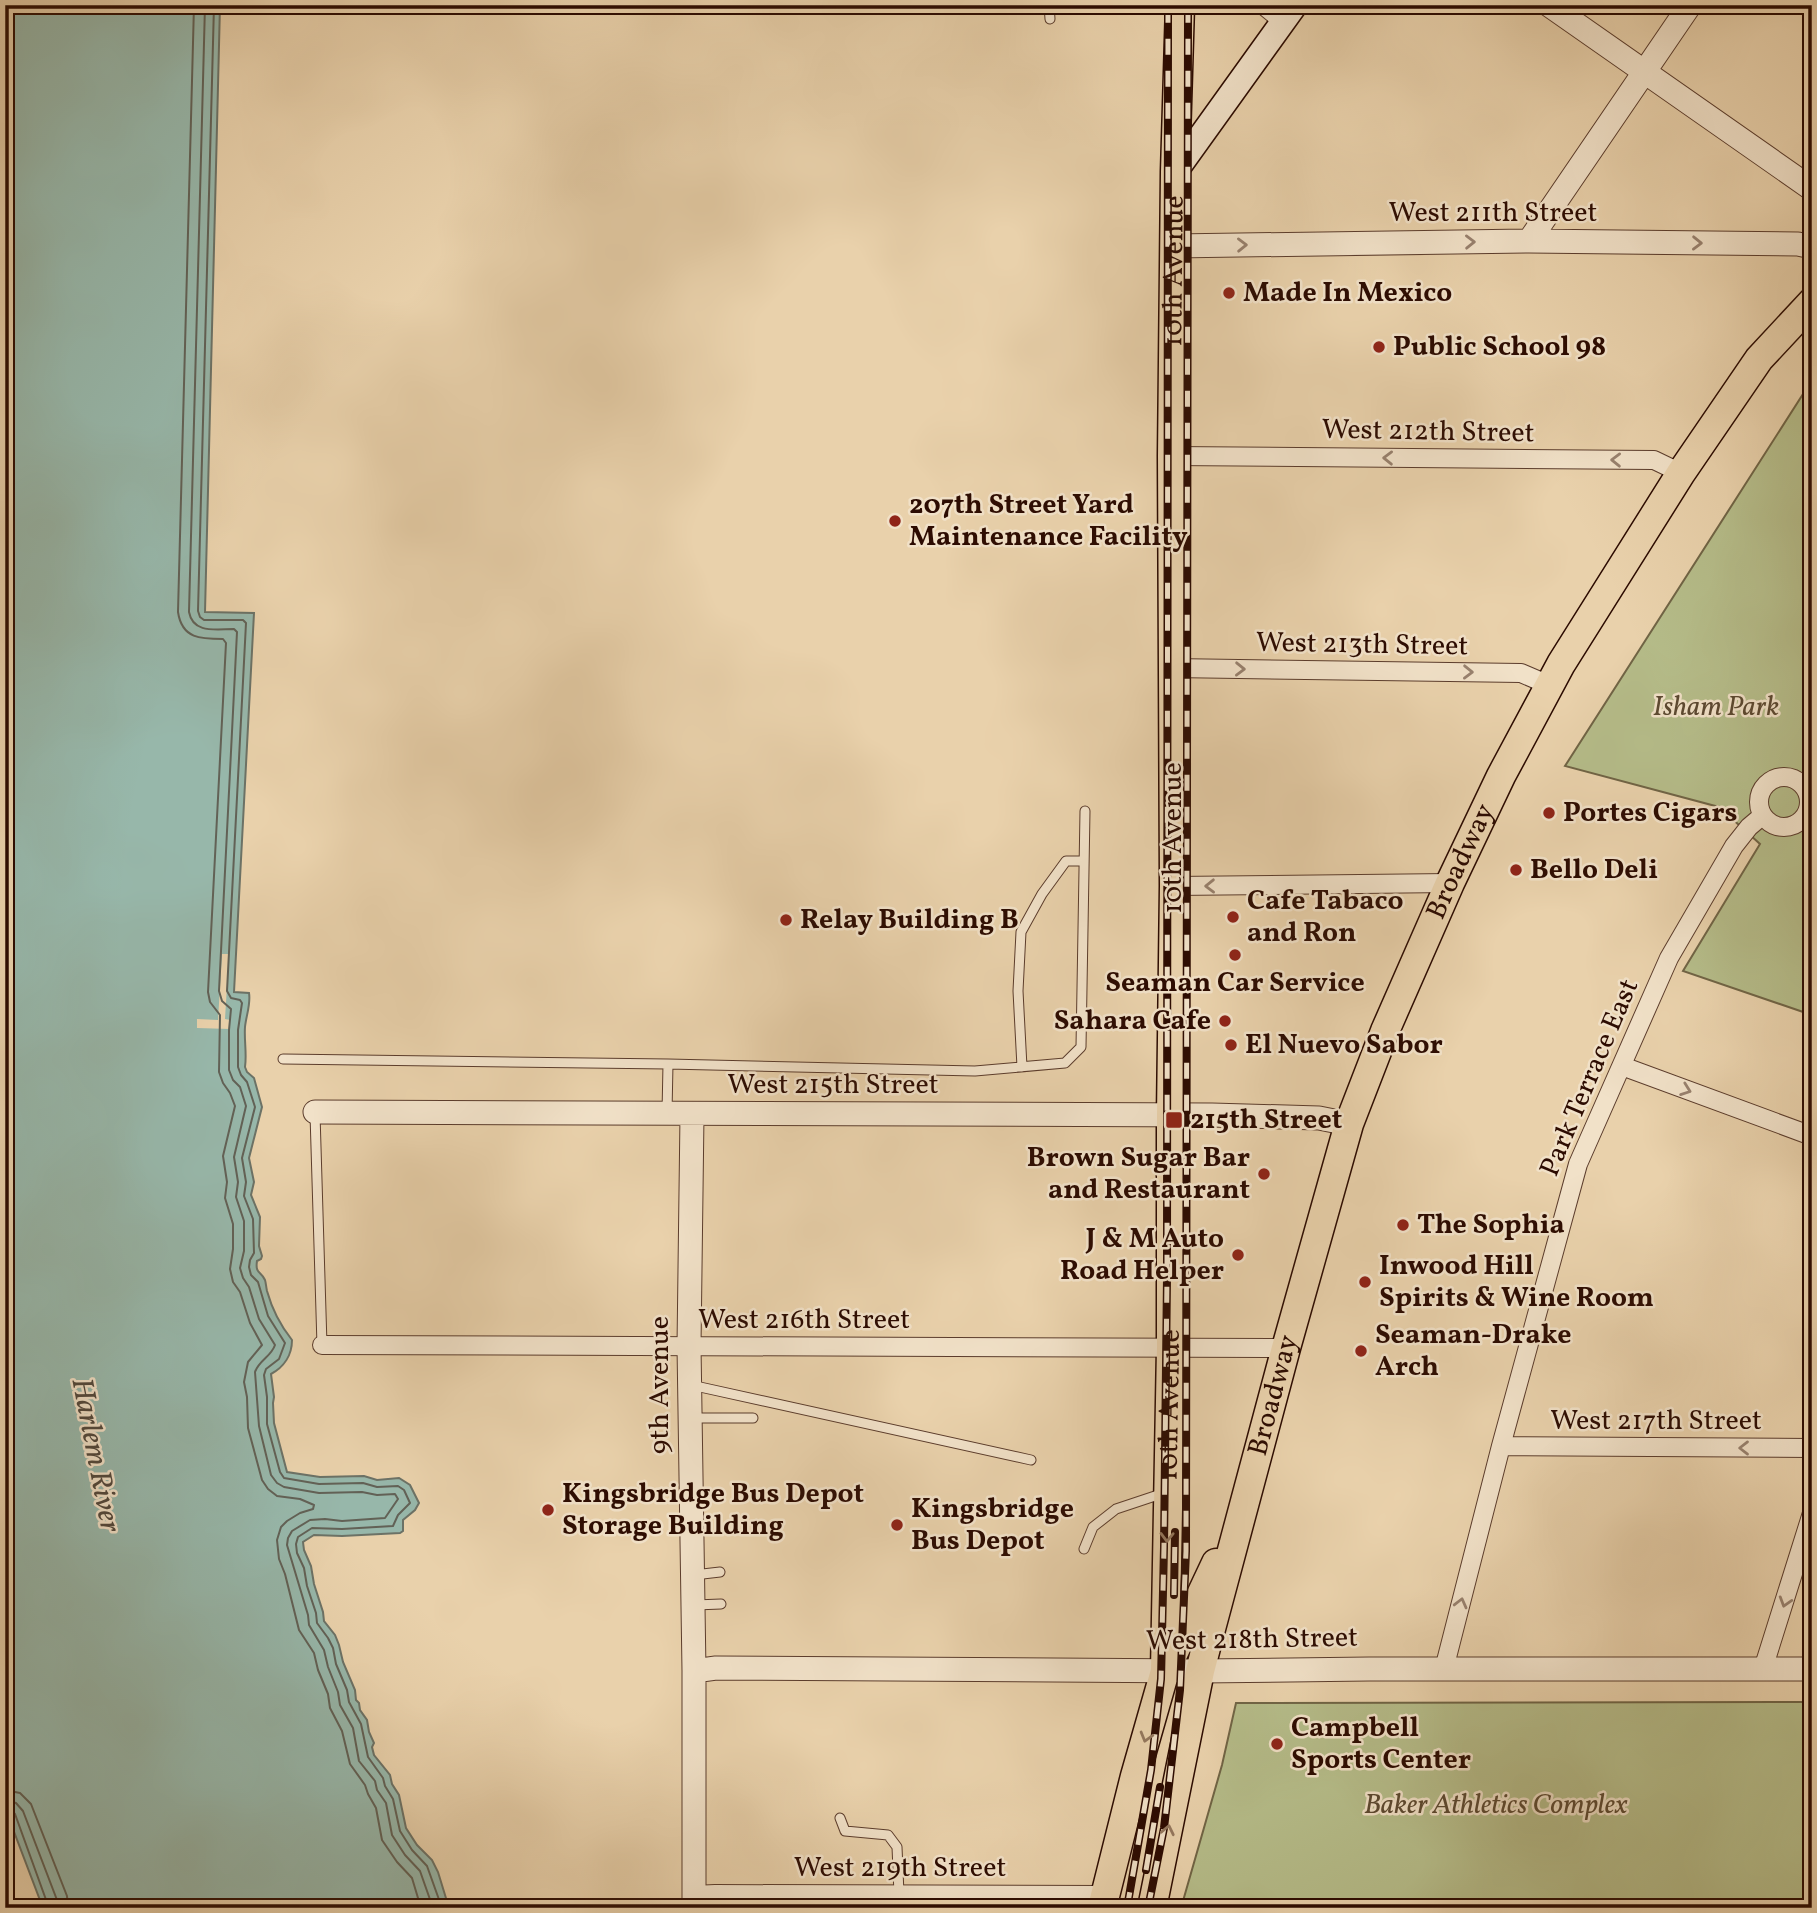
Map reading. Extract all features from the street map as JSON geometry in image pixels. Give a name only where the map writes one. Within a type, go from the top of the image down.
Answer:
[{"type":"main road","name":"10th Avenue","points":[[1165,1671],[1171,1347],[1174,886],[1172,456],[1180,5]]},
{"type":"main road","points":[[1175,172],[1295,5]]},
{"type":"main road","name":"Broadway","points":[[1152,1908],[1200,1671],[1349,1124],[1388,1021],[1501,776],[1549,685],[1681,473],[1759,359],[1812,302]]},
{"type":"main road","name":"Broadway","points":[[1104,1901],[1165,1671],[1249,1490]]},
{"type":"street","points":[[1549,5],[1812,189]]},
{"type":"street","points":[[1529,241],[1690,5]]},
{"type":"street","name":"West 211th Street","points":[[1174,246],[1529,241],[1798,244],[1812,247]]},
{"type":"street","name":"West 212th Street","points":[[1172,456],[1654,460],[1681,473]]},
{"type":"street","name":"West 213th Street","points":[[1172,668],[1521,673],[1549,685]]},
{"type":"street","name":"Park Terrace East","points":[[1444,1669],[1578,1164],[1669,958],[1734,846],[1762,816]]},
{"type":"street","points":[[1174,886],[1450,883]]},
{"type":"street","points":[[1622,1066],[1812,1136]]},
{"type":"street","name":"West 215th Street","points":[[315,1112],[1171,1115],[1319,1118],[1349,1124]]},
{"type":"street","name":"9th Avenue","points":[[692,1115],[689,1346],[694,1901]]},
{"type":"street","name":"West 216th Street","points":[[321,1345],[1286,1348]]},
{"type":"street","name":"West 217th Street","points":[[1501,1446],[1812,1448]]},
{"type":"street","points":[[1763,1669],[1812,1513]]},
{"type":"street","name":"West 218th Street","points":[[694,1671],[723,1668],[1165,1671],[1812,1669]]},
{"type":"street","name":"West 219th Street","points":[[694,1901],[715,1894],[899,1894],[1104,1901]]},
{"type":"lane","points":[[1049,5],[1050,19]]},
{"type":"lane","points":[[1256,5],[1281,26]]},
{"type":"lane","points":[[284,1059],[975,1071],[1065,1063],[1081,1047],[1085,811]]},
{"type":"lane","points":[[1022,1067],[1018,991],[1021,932],[1042,894],[1066,861],[1084,861]]},
{"type":"lane","points":[[667,1114],[668,1065]]},
{"type":"lane","points":[[315,1112],[321,1345]]},
{"type":"lane","points":[[690,1385],[1031,1460]]},
{"type":"lane","points":[[690,1418],[753,1418]]},
{"type":"lane","points":[[1084,1549],[1093,1527],[1116,1509],[1168,1492]]},
{"type":"lane","points":[[692,1575],[720,1572]]},
{"type":"lane","points":[[693,1605],[720,1604]]},
{"type":"lane","points":[[841,1818],[845,1831],[888,1835],[897,1847],[899,1894]]},
{"type":"green space","name":"Isham Park","points":[[1812,380],[1812,1015],[1683,971],[1760,844],[1719,807],[1565,766]]},
{"type":"green space","name":"Baker Athletics Complex","points":[[1812,1702],[1812,1908],[1181,1908],[1222,1765],[1236,1703]]},
{"type":"water","name":"Harlem River","points":[[5,5],[220,5],[205,612],[254,613],[234,992],[249,993],[245,1027],[245,1067],[254,1078],[262,1107],[249,1158],[254,1182],[251,1195],[260,1217],[259,1246],[262,1256],[257,1261],[257,1268],[265,1280],[277,1317],[292,1340],[291,1351],[286,1360],[271,1374],[274,1423],[287,1472],[320,1477],[364,1476],[377,1480],[399,1478],[410,1485],[419,1503],[403,1520],[403,1531],[400,1533],[314,1535],[303,1542],[324,1621],[335,1635],[355,1690],[356,1700],[367,1720],[374,1743],[374,1755],[390,1775],[399,1795],[406,1828],[417,1845],[432,1860],[438,1872],[449,1908],[43,1908],[5,1808]]},
{"type":"pier","points":[[222,954],[229,954],[225,1019],[230,1020],[230,1029],[197,1028],[197,1019],[218,1020]]},
{"type":"railway","points":[[1127,1908],[1151,1770],[1161,1679],[1164,1547],[1167,1277],[1168,5]]},
{"type":"railway","points":[[1148,1908],[1164,1828],[1180,1690],[1186,1551],[1188,5]]},
{"type":"railway","points":[[1174,1595],[1175,1532]]},
{"type":"railway","points":[[1146,1870],[1160,1787]]},
{"type":"place","name":"Made In Mexico","points":[[1229,293]]},
{"type":"place","name":"Public School 98","points":[[1379,347]]},
{"type":"place","name":"207th Street Yard Maintenance Facility","points":[[895,521]]},
{"type":"place","name":"Portes Cigars","points":[[1549,813]]},
{"type":"place","name":"Bello Deli","points":[[1516,870]]},
{"type":"place","name":"Cafe Tabaco and Ron","points":[[1233,917]]},
{"type":"place","name":"Relay Building B","points":[[786,920]]},
{"type":"place","name":"Seaman Car Service","points":[[1235,955]]},
{"type":"place","name":"Sahara Cafe","points":[[1225,1021]]},
{"type":"place","name":"El Nuevo Sabor","points":[[1231,1045]]},
{"type":"place","name":"215th Street","points":[[1174,1120]]},
{"type":"place","name":"Brown Sugar Bar and Restaurant","points":[[1264,1174]]},
{"type":"place","name":"The Sophia","points":[[1403,1225]]},
{"type":"place","name":"J & M Auto Road Helper","points":[[1238,1255]]},
{"type":"place","name":"Inwood Hill Spirits & Wine Room","points":[[1365,1282]]},
{"type":"place","name":"Seaman-Drake Arch","points":[[1361,1351]]},
{"type":"place","name":"Kingsbridge Bus Depot Storage Building","points":[[548,1510]]},
{"type":"place","name":"Kingsbridge Bus Depot","points":[[897,1525]]},
{"type":"place","name":"Campbell Sports Center","points":[[1277,1744]]}]
